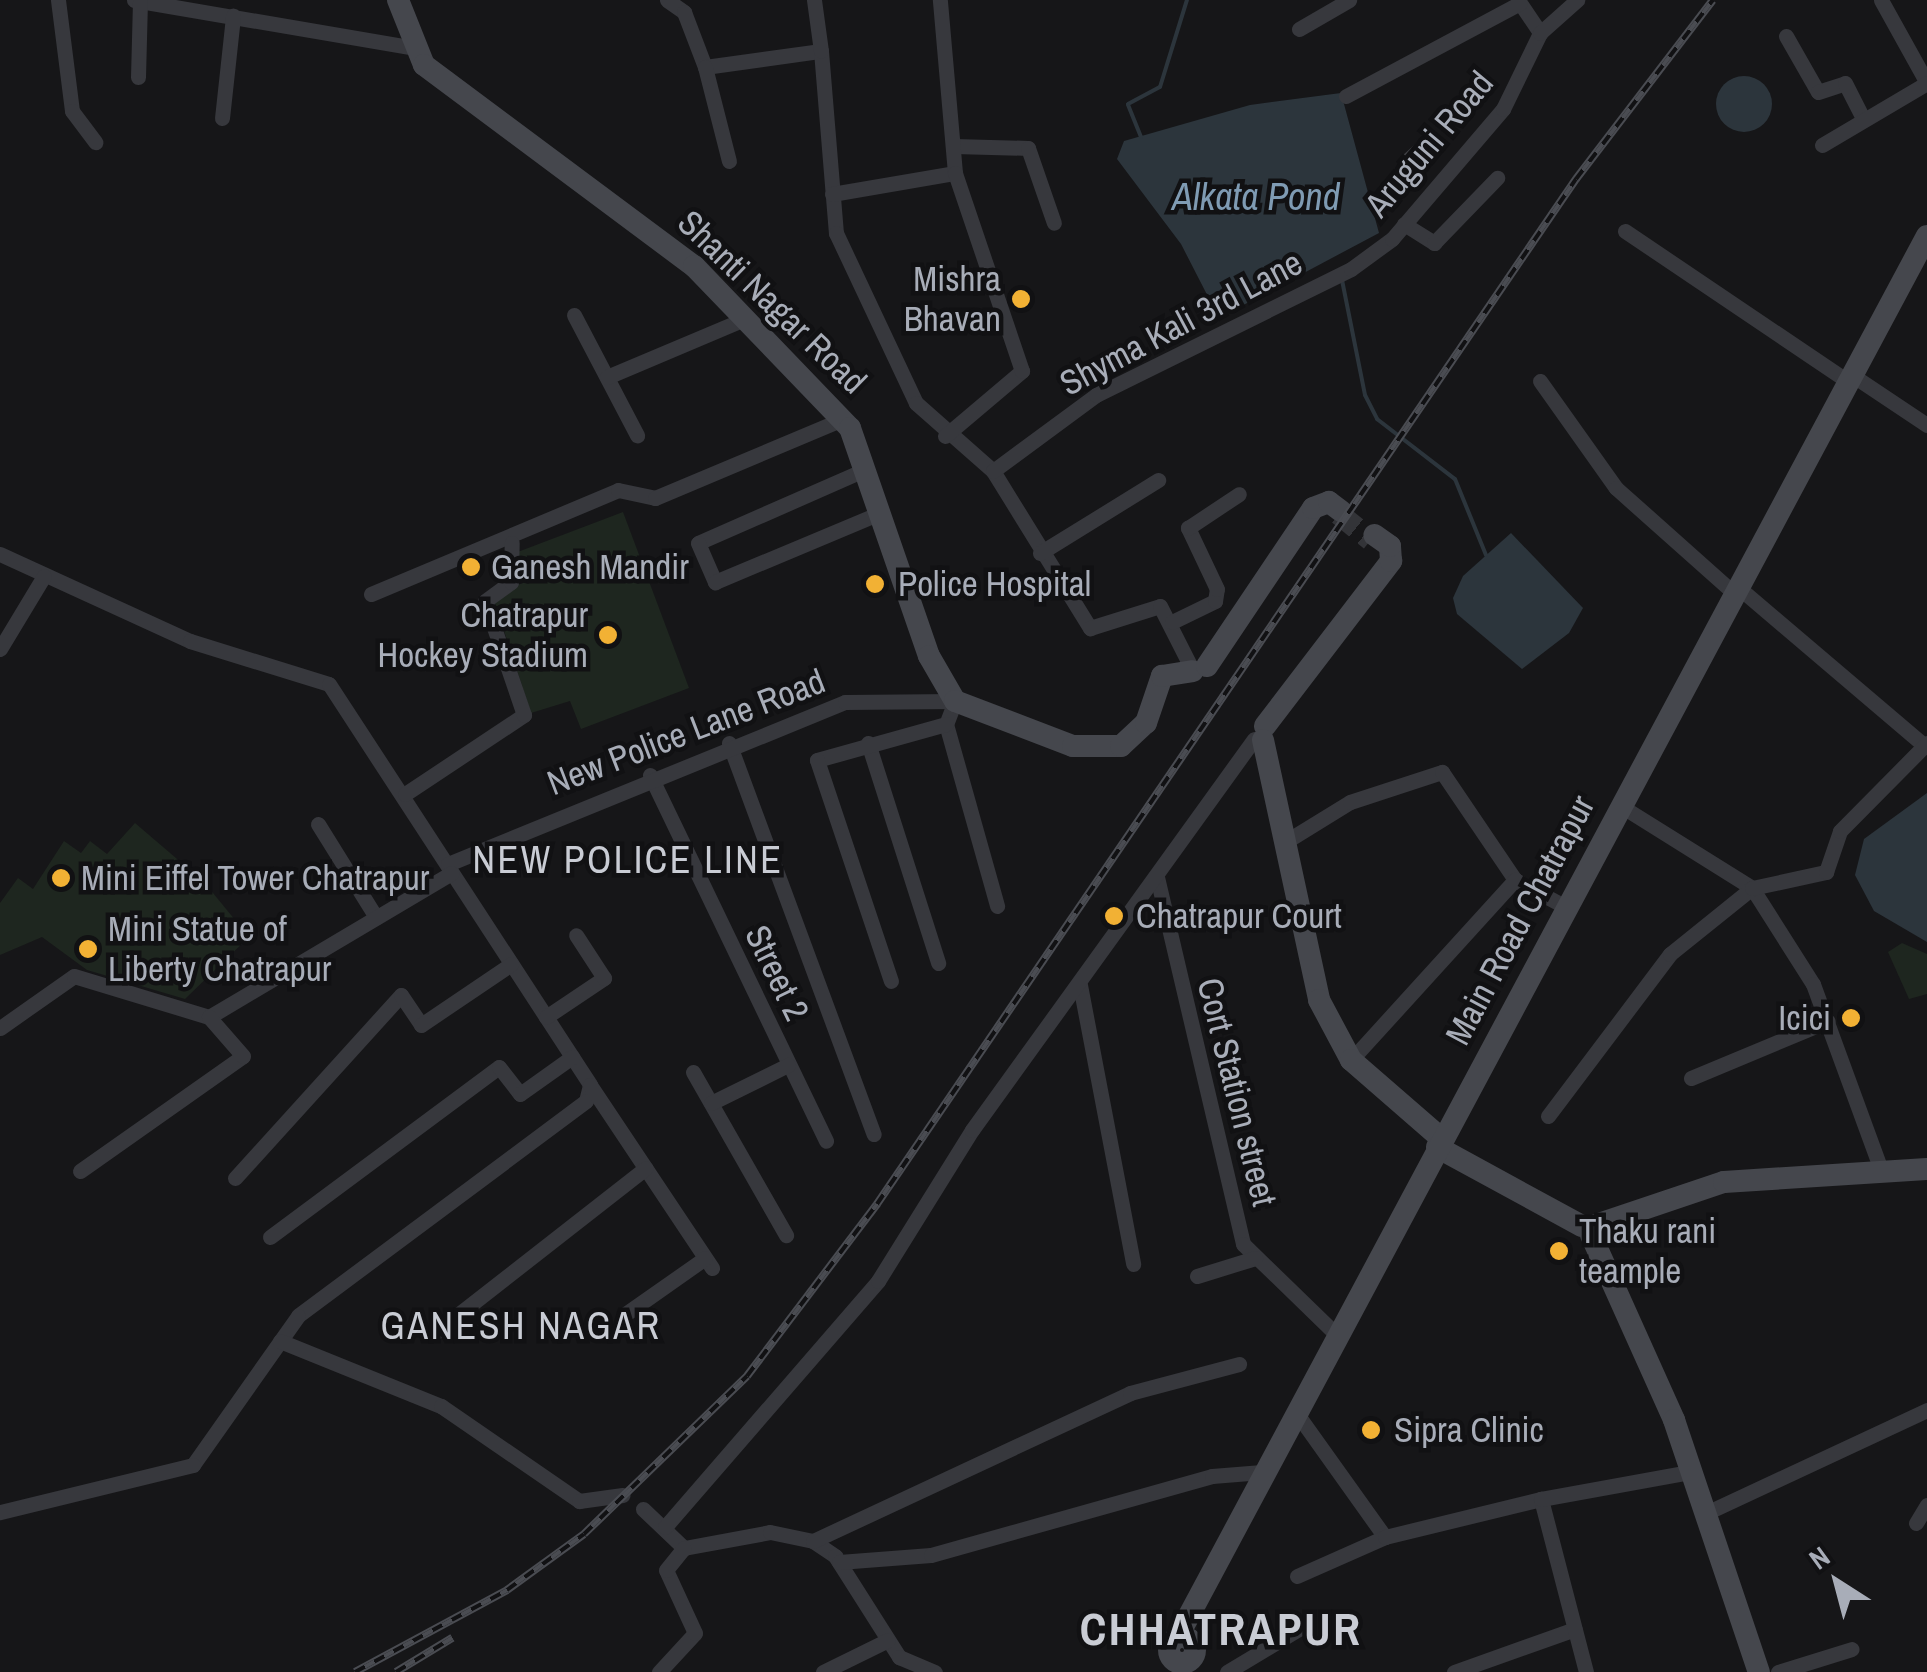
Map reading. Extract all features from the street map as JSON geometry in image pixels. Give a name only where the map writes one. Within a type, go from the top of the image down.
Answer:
[{"type":"street","points":[[58,0],[72,110],[95,142]]},
{"type":"street","points":[[138,77],[137,1],[410,47],[398,0]]},
{"type":"street","points":[[667,0],[684,12],[706,67],[729,161]]},
{"type":"street","points":[[814,0],[836,156],[832,194],[863,305],[916,404],[945,436],[993,471],[1040,553],[1090,628],[1151,607],[1172,622],[1203,669]]},
{"type":"street","points":[[940,0],[954,173],[1022,371],[945,436]]},
{"type":"street","points":[[1299,29],[1349,0]]},
{"type":"street","name":"Aruguni Road","points":[[1351,269],[1404,224],[1503,108],[1540,33],[1577,0]]},
{"type":"street","points":[[1822,145],[1862,117],[1927,83],[1881,0]]},
{"type":"street","points":[[1346,96],[1519,1],[1540,33]]},
{"type":"street","points":[[222,118],[233,16]]},
{"type":"street","points":[[1786,36],[1818,92],[1845,83],[1862,117]]},
{"type":"street","name":"Shanti Nagar Road","points":[[410,47],[672,248],[747,318],[842,419],[880,513],[929,656],[956,700]]},
{"type":"street","points":[[706,67],[821,52]]},
{"type":"street","points":[[954,146],[1028,148],[1054,223]]},
{"type":"street","points":[[832,194],[954,173]]},
{"type":"street","points":[[1404,224],[1434,243],[1497,178]]},
{"type":"street","points":[[1625,231],[1927,425]]},
{"type":"street","name":"Main Road Chatrapur","points":[[1180,1660],[1262,1472],[1927,236]]},
{"type":"street","name":"Shyma Kali 3rd Lane","points":[[993,471],[1096,395],[1351,269]]},
{"type":"street","points":[[574,315],[638,435]]},
{"type":"street","points":[[606,377],[747,318]]},
{"type":"street","points":[[1540,381],[1616,488],[1926,744],[1840,831],[1826,872],[1752,888],[1670,954],[1548,1116]]},
{"type":"street","points":[[371,594],[618,490],[655,498],[842,419]]},
{"type":"street","points":[[864,470],[698,544],[715,582],[880,513]]},
{"type":"street","points":[[1040,553],[1158,480]]},
{"type":"street","points":[[1172,622],[1215,601],[1217,589],[1188,528],[1239,494]]},
{"type":"street","points":[[997,906],[946,724],[956,700],[1074,746],[1120,746],[1146,723],[1162,676],[1203,669],[1313,508],[1328,502],[1340,513]]},
{"type":"street","points":[[665,1527],[856,1309],[1049,1027],[1387,558],[1372,537]]},
{"type":"street","points":[[405,794],[524,715],[485,600],[511,582],[512,543]]},
{"type":"street","points":[[0,554],[190,640],[329,684],[405,794],[572,1057],[588,1093],[646,1168],[708,1263],[624,1315]]},
{"type":"street","points":[[0,649],[44,576]]},
{"type":"street","name":"New Police Lane Road","points":[[210,1018],[376,918],[450,868],[650,775],[845,702],[956,700]]},
{"type":"street","points":[[890,981],[817,760],[946,724]]},
{"type":"street","points":[[1260,732],[1319,1000],[1351,1060],[1439,1143],[1589,1229],[1690,1472],[1758,1672]]},
{"type":"street","points":[[730,743],[874,1134]]},
{"type":"street","points":[[868,743],[938,963]]},
{"type":"street","points":[[1285,842],[1350,802],[1442,772],[1514,880],[1566,907]]},
{"type":"street","name":"Street 2","points":[[650,775],[826,1142]]},
{"type":"street","points":[[1620,806],[1752,888],[1828,1022],[1881,1170]]},
{"type":"street","points":[[318,824],[376,918]]},
{"type":"street","name":"Cort Station street","points":[[1157,877],[1243,1244],[1256,1258]]},
{"type":"street","points":[[1351,1060],[1514,880]]},
{"type":"street","points":[[546,1018],[604,978],[576,935]]},
{"type":"street","points":[[235,1178],[402,995],[421,1025],[511,964]]},
{"type":"street","points":[[0,1028],[74,976],[210,1018],[243,1056],[80,1171]]},
{"type":"street","points":[[1080,985],[1132,1264]]},
{"type":"street","points":[[1690,1078],[1828,1022]]},
{"type":"street","points":[[270,1237],[499,1067],[520,1094],[572,1057]]},
{"type":"street","points":[[711,1104],[788,1065]]},
{"type":"street","points":[[693,1072],[786,1235]]},
{"type":"street","points":[[0,1512],[193,1465],[280,1341],[313,1303],[588,1093]]},
{"type":"street","points":[[432,1335],[646,1168]]},
{"type":"street","points":[[1589,1229],[1724,1182],[1927,1169]]},
{"type":"street","points":[[1197,1276],[1256,1258],[1336,1334]]},
{"type":"street","points":[[280,1341],[441,1406],[578,1501],[623,1495]]},
{"type":"street","points":[[813,1541],[1130,1393],[1239,1364]]},
{"type":"street","points":[[1704,1514],[1927,1410]]},
{"type":"street","points":[[1295,1411],[1385,1537]]},
{"type":"street","points":[[838,1562],[931,1555],[1212,1476],[1262,1472]]},
{"type":"street","points":[[1297,1576],[1385,1537],[1541,1499],[1690,1472]]},
{"type":"street","points":[[1541,1499],[1586,1672]]},
{"type":"street","points":[[1916,1523],[1927,1505]]},
{"type":"street","points":[[642,1509],[684,1548]]},
{"type":"street","points":[[660,1672],[695,1633],[666,1570],[684,1548],[770,1532],[813,1541],[838,1562],[899,1657],[936,1672]]},
{"type":"street","points":[[1227,1672],[1307,1624]]},
{"type":"street","points":[[1454,1672],[1575,1629]]},
{"type":"street","points":[[824,1672],[888,1640]]},
{"type":"street","points":[[1778,1672],[1852,1650]]},
{"type":"shaded area","name":"Chatrapur Hockey Stadium","points":[[623,512],[689,688],[581,729],[570,701],[531,713],[492,594],[526,582],[515,553]]},
{"type":"shaded area","points":[[135,823],[204,882],[249,937],[185,999],[87,970],[42,937],[0,955],[0,903],[18,878],[33,889],[64,841],[81,853],[90,841],[107,854]]},
{"type":"shaded area","points":[[1902,943],[1927,954],[1927,994],[1909,999],[1888,952]]},
{"type":"water","points":[[1744,76],[1763,85],[1772,104],[1763,123],[1744,132],[1725,123],[1716,104],[1725,85]]},
{"type":"water","name":"Alkata Pond","points":[[1341,93],[1379,233],[1219,318],[1181,244],[1117,159],[1124,141],[1250,105]]},
{"type":"water","points":[[1511,533],[1583,608],[1569,633],[1522,669],[1457,614],[1453,598],[1463,576]]},
{"type":"water","points":[[1927,793],[1927,942],[1874,911],[1855,875],[1864,839]]},
{"type":"building","points":[[1425,135],[1436,148],[1411,169],[1401,157]]},
{"type":"waterway","points":[[1141,137],[1128,104],[1160,87],[1187,0]]},
{"type":"waterway","points":[[1342,280],[1365,395],[1377,419],[1455,479],[1486,555]]},
{"type":"tunnel","points":[[1339,514],[1371,540]]},
{"type":"railway","points":[[355,1672],[507,1590],[584,1534],[747,1376],[877,1204],[1576,179],[1713,0]]},
{"type":"railway","points":[[396,1672],[452,1638]]},
{"type":"place","name":"Mishra Bhavan","points":[[1021,299]]},
{"type":"place","name":"Ganesh Mandir","points":[[471,567]]},
{"type":"place","name":"Police Hospital","points":[[875,584]]},
{"type":"place","name":"Chatrapur Hockey Stadium","points":[[608,635]]},
{"type":"place","name":"Mini Eiffel Tower Chatrapur","points":[[61,878]]},
{"type":"place","name":"Chatrapur Court","points":[[1114,916]]},
{"type":"place","name":"Mini Statue of Liberty Chatrapur","points":[[88,949]]},
{"type":"place","name":"Icici","points":[[1851,1018]]},
{"type":"place","name":"Thaku rani teample","points":[[1559,1251]]},
{"type":"place","name":"Sipra Clinic","points":[[1371,1430]]},
{"type":"district","name":"NEW POLICE LINE","points":[[628,860]]},
{"type":"district","name":"GANESH NAGAR","points":[[521,1326]]},
{"type":"district","name":"CHHATRAPUR","points":[[1221,1629]]}]
